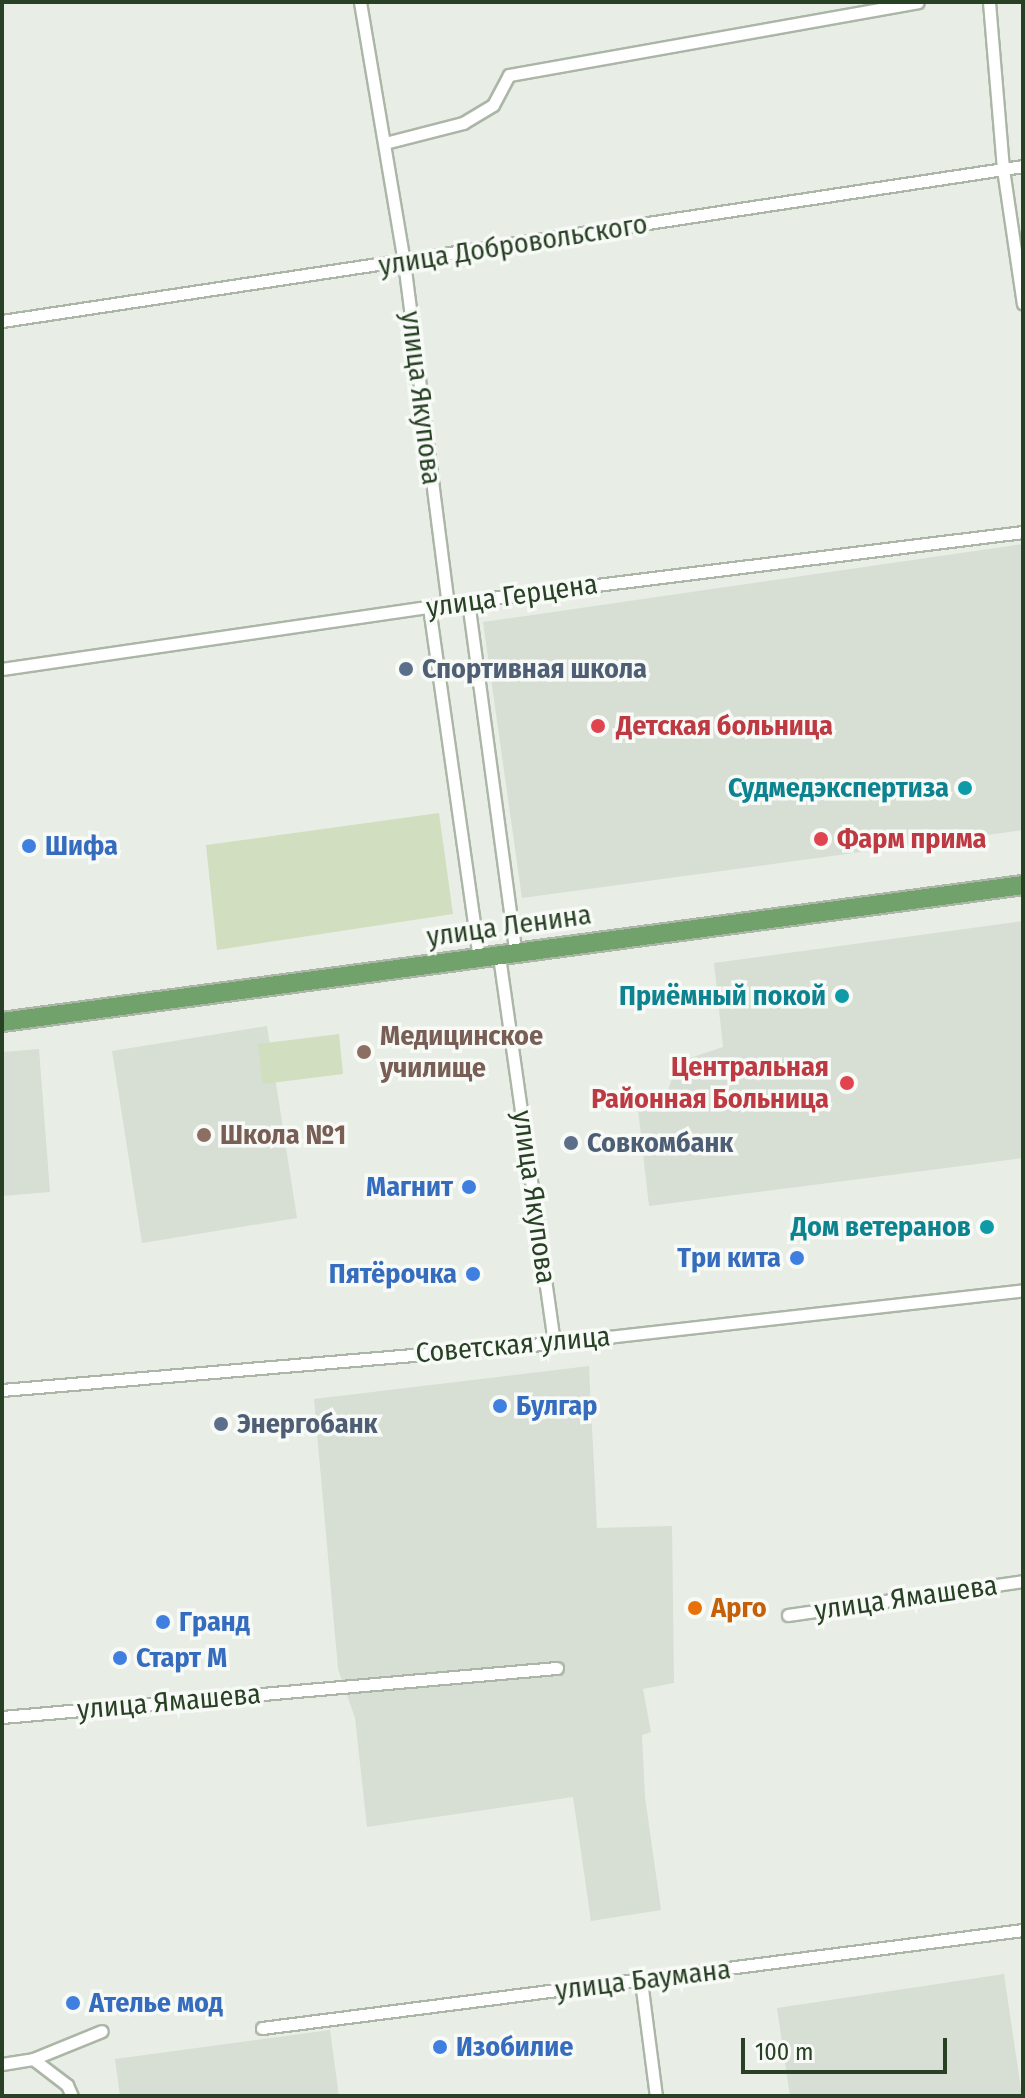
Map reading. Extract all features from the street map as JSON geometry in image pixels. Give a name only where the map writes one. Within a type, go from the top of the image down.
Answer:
[{"type":"main road","name":"улица Ленина","points":[[2,1022],[1023,885]]},
{"type":"street","name":"улица Якупова","points":[[360,2],[404,262],[448,604]]},
{"type":"street","points":[[385,143],[463,123],[493,105],[509,75],[918,2]]},
{"type":"street","points":[[989,2],[1003,169],[1023,304]]},
{"type":"street","name":"улица Добровольского","points":[[2,321],[1023,166]]},
{"type":"street","name":"улица Герцена","points":[[2,669],[468,601],[1023,532]]},
{"type":"street","name":"улица Якупова","points":[[468,601],[554,1343]]},
{"type":"street","points":[[429,607],[479,959]]},
{"type":"street","name":"Советская улица","points":[[2,1390],[554,1343],[1023,1290]]},
{"type":"street","name":"улица Ямашева","points":[[788,1615],[1023,1581]]},
{"type":"street","name":"улица Ямашева","points":[[2,1717],[557,1668]]},
{"type":"street","name":"улица Баумана","points":[[262,2028],[1023,1930]]},
{"type":"street","points":[[641,1981],[656,2096]]},
{"type":"street","points":[[2,2064],[33,2059],[102,2031]]},
{"type":"street","points":[[33,2059],[67,2085],[72,2096]]},
{"type":"shaded area","points":[[1023,544],[1023,830],[522,898],[483,622]]},
{"type":"shaded area","name":"Центральная Районная Больница","points":[[1023,921],[1023,1158],[649,1206],[638,1109],[663,1104],[678,1062],[723,1047],[714,963]]},
{"type":"shaded area","name":"Школа №1","points":[[267,1026],[297,1218],[142,1243],[112,1051]]},
{"type":"shaded area","points":[[39,1049],[50,1192],[2,1196],[2,1052]]},
{"type":"shaded area","points":[[589,1366],[597,1528],[672,1526],[674,1683],[643,1689],[651,1732],[642,1735],[645,1797],[661,1910],[591,1921],[573,1797],[367,1827],[355,1718],[338,1669],[314,1399]]},
{"type":"shaded area","points":[[1004,1974],[1022,2096],[790,2096],[777,2008]]},
{"type":"shaded area","points":[[330,2030],[339,2096],[120,2096],[115,2059]]},
{"type":"green space","points":[[439,813],[453,914],[217,950],[206,845]]},
{"type":"green space","points":[[339,1034],[343,1074],[263,1084],[258,1044]]},
{"type":"place","name":"Спортивная школа","points":[[406,669]]},
{"type":"place","name":"Детская больница","points":[[598,726]]},
{"type":"place","name":"Судмедэкспертиза","points":[[965,788]]},
{"type":"place","name":"Фарм прима","points":[[821,839]]},
{"type":"place","name":"Шифа","points":[[29,846]]},
{"type":"place","name":"Приёмный покой","points":[[842,996]]},
{"type":"place","name":"Медицинское училище","points":[[364,1052]]},
{"type":"place","name":"Центральная Районная Больница","points":[[847,1083]]},
{"type":"place","name":"Школа №1","points":[[204,1135]]},
{"type":"place","name":"Совкомбанк","points":[[571,1143]]},
{"type":"place","name":"Магнит","points":[[469,1187]]},
{"type":"place","name":"Дом ветеранов","points":[[987,1227]]},
{"type":"place","name":"Три кита","points":[[797,1258]]},
{"type":"place","name":"Пятёрочка","points":[[473,1274]]},
{"type":"place","name":"Булгар","points":[[500,1406]]},
{"type":"place","name":"Энергобанк","points":[[221,1424]]},
{"type":"place","name":"Арго","points":[[695,1608]]},
{"type":"place","name":"Гранд","points":[[163,1622]]},
{"type":"place","name":"Старт М","points":[[120,1658]]},
{"type":"place","name":"Ателье мод","points":[[73,2003]]},
{"type":"place","name":"Изобилие","points":[[440,2047]]}]
